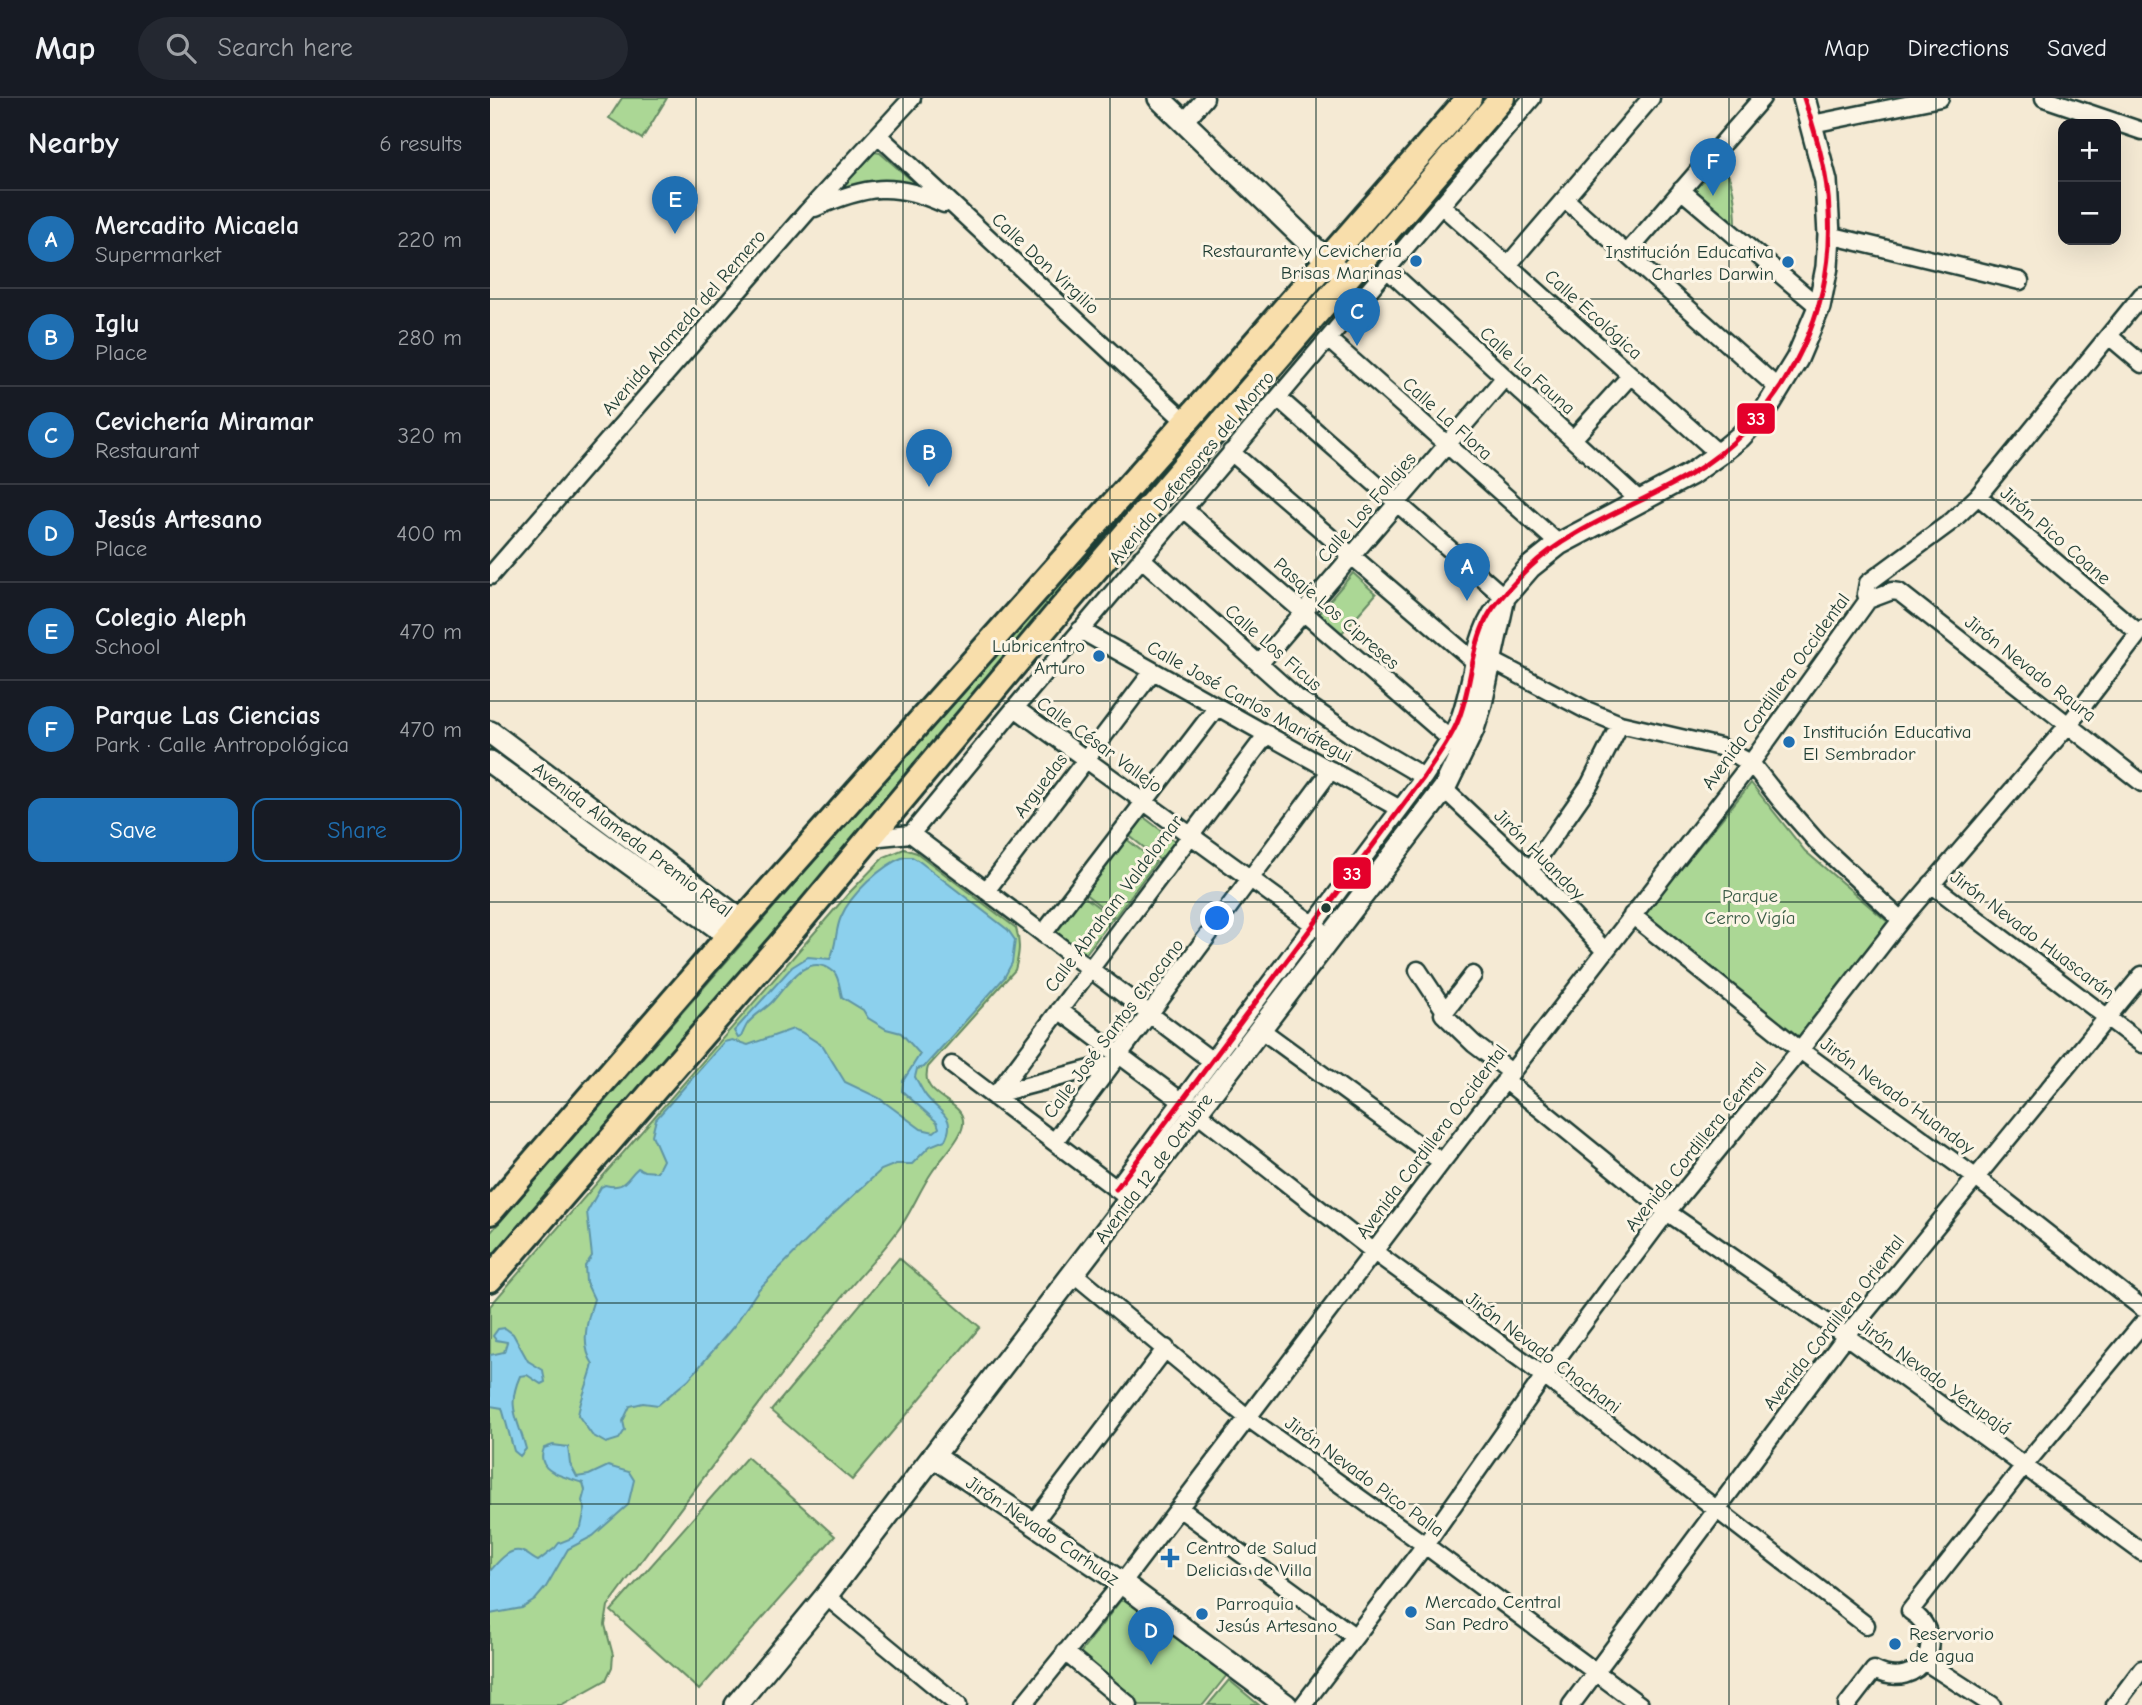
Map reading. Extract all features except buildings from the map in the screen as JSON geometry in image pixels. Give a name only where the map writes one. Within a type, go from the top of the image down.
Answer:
[{"type":"main road","points":[[490,1212],[735,928],[1186,422],[1469,98]]},
{"type":"main road","points":[[490,1279],[843,871],[1055,616],[1502,98]]},
{"type":"main road","points":[[843,871],[847,855],[872,822],[865,809],[845,804]]},
{"type":"main road","points":[[664,1078],[656,1082],[643,1079],[637,1070],[636,1060],[637,1055],[669,1020],[671,1004]]},
{"type":"street","name":"Avenida Alameda del Remero","points":[[490,576],[807,212],[912,98]]},
{"type":"street","points":[[1159,98],[1364,295]]},
{"type":"street","points":[[1184,122],[1205,98]]},
{"type":"street","name":"Avenida Defensores del Morro","points":[[911,834],[1080,630],[1184,509],[1235,455],[1278,398],[1532,98]]},
{"type":"street","points":[[1508,265],[1651,98]]},
{"type":"street","points":[[1627,253],[1762,98]]},
{"type":"street","name":"Avenida 12 de Octubre","points":[[736,1705],[826,1596],[1073,1273],[1123,1194],[1189,1107],[1260,1029],[1400,809],[1424,777],[1456,744],[1481,704],[1482,661],[1504,597],[1530,567],[1559,544],[1691,474],[1719,454],[1756,421],[1779,389],[1797,359],[1819,307],[1827,267],[1829,235],[1826,181],[1804,98]]},
{"type":"street","points":[[1812,124],[1940,98]]},
{"type":"street","points":[[2044,98],[2142,131]]},
{"type":"street","name":"Calle Don Virgilio","points":[[878,135],[1186,422]]},
{"type":"street","points":[[807,212],[842,196],[876,188],[916,191],[956,209]]},
{"type":"street","points":[[1681,191],[1819,307]]},
{"type":"street","points":[[1565,199],[1779,389]]},
{"type":"street","name":"Calle Ecológica","points":[[1441,205],[1719,454]]},
{"type":"street","points":[[1829,235],[2020,281]]},
{"type":"street","name":"Calle La Fauna","points":[[1387,269],[1640,501]]},
{"type":"street","name":"Avenida Cordillera Occidental","points":[[1868,600],[1868,583],[1952,521],[1978,496],[2142,295]]},
{"type":"street","points":[[2109,336],[2142,364]]},
{"type":"street","name":"Calle La Flora","points":[[1328,339],[1559,544]]},
{"type":"street","points":[[1573,439],[1631,375]]},
{"type":"street","name":"Calle Los Follajes","points":[[1260,663],[1505,377]]},
{"type":"street","points":[[1278,398],[1504,597]]},
{"type":"street","points":[[1235,455],[1352,556],[1482,661],[1620,723],[1720,747],[1752,762],[1781,801],[1818,842],[1901,920]]},
{"type":"street","name":"Jirón Pico Coane","points":[[1978,496],[2140,631]]},
{"type":"street","name":"Pasaje Los Cipreses","points":[[1184,509],[1456,744]]},
{"type":"street","name":"Calle Los Ficus","points":[[1142,558],[1296,698],[1424,777]]},
{"type":"street","name":"Avenida Cordillera Occidental","points":[[1023,1705],[1122,1583],[1441,1162],[1752,762],[1868,600],[1892,591]]},
{"type":"street","name":"Jirón Nevado Raura","points":[[1892,591],[1905,596],[2142,783]]},
{"type":"street","name":"Calle José Carlos Mariátegui","points":[[1080,630],[1400,809]]},
{"type":"street","name":"Avenida Cordillera Central","points":[[1303,1705],[1425,1545],[1544,1376],[1667,1212],[1901,920],[2069,724],[2140,631]]},
{"type":"street","name":"Arguedas","points":[[986,891],[1153,671]]},
{"type":"street","points":[[1043,934],[1217,707]]},
{"type":"street","name":"Calle César Vallejo","points":[[1014,708],[1322,931]]},
{"type":"street","points":[[1530,870],[1591,784],[1620,723]]},
{"type":"street","name":"Avenida Alameda Premio Real","points":[[490,732],[735,928]]},
{"type":"street","name":"Calle Abraham Valdelomar","points":[[995,1096],[1266,734]]},
{"type":"street","name":"Avenida 12 de Octubre","points":[[1189,1107],[1212,1061],[1444,789],[1456,744]]},
{"type":"street","name":"Avenida Alameda Premio Real","points":[[490,761],[735,928]]},
{"type":"street","name":"Calle José Santos Chocano","points":[[1054,1142],[1331,770]]},
{"type":"street","name":"Jirón Huandoy","points":[[1444,789],[1530,870],[1604,950]]},
{"type":"street","points":[[870,838],[911,834],[1212,1061]]},
{"type":"street","name":"Jirón Nevado Huascarán","points":[[1931,884],[2142,1044]]},
{"type":"street","name":"Jirón Nevado Huandoy","points":[[1632,915],[1800,1049],[1975,1177],[2142,1308]]},
{"type":"street","name":"Jirón Nevado Yerupajá","points":[[1418,970],[1446,1011],[1443,1014],[1508,1076],[1667,1212],[1846,1336],[2142,1552]]},
{"type":"street","points":[[1446,1011],[1473,975]]},
{"type":"street","name":"Avenida Cordillera Oriental","points":[[1571,1705],[1846,1336],[2142,975]]},
{"type":"street","name":"Jirón Nevado Chachani","points":[[1059,1010],[1116,1059],[1189,1107],[1373,1251],[1544,1376],[1715,1511],[1866,1625]]},
{"type":"street","points":[[1260,1029],[1441,1162]]},
{"type":"street","points":[[995,1096],[1116,1059]]},
{"type":"street","points":[[951,1065],[1123,1194]]},
{"type":"street","name":"Jirón Nevado Pico Palla","points":[[1073,1273],[1248,1418],[1640,1705]]},
{"type":"street","points":[[1847,1705],[1874,1670],[1885,1675],[1905,1676],[1916,1670],[1924,1661],[1930,1643],[1928,1631],[1917,1615],[1910,1611],[2023,1467],[2142,1324]]},
{"type":"street","points":[[1033,1523],[1166,1348]]},
{"type":"street","name":"Jirón Nevado Carhuaz","points":[[933,1456],[1122,1583],[1286,1705]]},
{"type":"street","points":[[1179,1508],[1354,1636]]},
{"type":"street","points":[[826,1596],[958,1705]]},
{"type":"street","points":[[1065,1652],[1129,1705]]},
{"type":"street","points":[[1924,1661],[1992,1705]]},
{"type":"street","points":[[2115,1705],[2142,1669]]},
{"type":"green space","points":[[622,98],[667,98],[642,139],[609,118]]},
{"type":"green space","points":[[880,153],[917,185],[898,183],[826,196],[868,154]]},
{"type":"green space","points":[[1719,157],[1733,191],[1736,229],[1690,189]]},
{"type":"green space","points":[[1315,286],[1325,296],[490,1262],[490,1233]]},
{"type":"green space","points":[[1353,573],[1376,594],[1341,634],[1318,614]]},
{"type":"green space","points":[[490,742],[725,917],[721,922],[490,752]]},
{"type":"green space","name":"Parque Cerro Vigía","points":[[1751,783],[1805,851],[1889,923],[1796,1042],[1641,917]]},
{"type":"green space","points":[[1141,815],[1175,841],[1160,860],[1127,834]]},
{"type":"green space","points":[[1125,838],[1156,862],[1115,917],[1084,893]]},
{"type":"green space","points":[[904,849],[917,853],[1016,928],[1018,934],[1019,949],[1015,970],[928,1067],[930,1087],[953,1105],[963,1119],[960,1135],[928,1178],[896,1233],[780,1376],[608,1606],[605,1625],[613,1655],[612,1667],[606,1680],[561,1705],[490,1705],[490,1306],[848,894],[884,857]]},
{"type":"green space","points":[[1082,895],[1113,918],[1084,956],[1054,933]]},
{"type":"green space","points":[[899,1258],[980,1327],[852,1480],[771,1411]]},
{"type":"green space","points":[[747,1457],[835,1536],[699,1690],[611,1611]]},
{"type":"green space","points":[[1124,1596],[1227,1675],[1203,1705],[1139,1705],[1078,1656]]},
{"type":"green space","points":[[1229,1680],[1259,1705],[1208,1705]]},
{"type":"water","points":[[904,857],[919,861],[1008,930],[1015,940],[1012,963],[1004,978],[924,1067],[917,1069],[915,1077],[948,1121],[945,1140],[930,1146],[912,1164],[896,1164],[881,1170],[759,1289],[734,1326],[689,1379],[658,1405],[643,1403],[630,1406],[623,1421],[625,1430],[619,1439],[606,1443],[592,1435],[578,1415],[593,1364],[586,1341],[587,1324],[594,1299],[586,1282],[585,1266],[592,1256],[587,1212],[601,1187],[621,1185],[638,1168],[657,1172],[663,1160],[652,1135],[656,1119],[724,1042],[732,1040],[748,1045],[793,1029],[801,1032],[823,1046],[845,1082],[879,1098],[921,1129],[934,1132],[939,1128],[937,1122],[902,1091],[903,1081],[920,1054],[901,1033],[886,1029],[842,997],[836,974],[824,966],[815,965],[799,972],[770,1004],[751,1020],[741,1037],[738,1038],[734,1031],[792,967],[808,957],[830,959],[845,908],[859,890],[877,874]]},
{"type":"water","points":[[505,1328],[513,1334],[528,1361],[543,1370],[545,1382],[541,1384],[527,1375],[520,1376],[516,1387],[515,1413],[526,1449],[520,1456],[514,1451],[502,1408],[490,1406],[490,1355],[504,1352],[507,1342],[496,1340],[493,1336],[498,1329]]},
{"type":"water","points":[[553,1445],[568,1447],[570,1464],[577,1477],[589,1475],[608,1466],[629,1472],[634,1480],[628,1505],[593,1536],[568,1549],[546,1587],[535,1600],[522,1608],[490,1614],[490,1571],[501,1559],[513,1551],[518,1551],[538,1561],[559,1543],[572,1538],[581,1527],[585,1509],[582,1501],[585,1490],[583,1483],[553,1473],[543,1463],[544,1448]]},
{"type":"transit line","name":"33","points":[[1116,1189],[1442,751],[1462,710],[1482,629],[1501,598],[1529,568],[1564,541],[1670,486],[1721,452],[1750,425],[1775,395],[1795,362],[1811,327],[1822,290],[1828,251],[1829,212],[1824,169],[1804,98]]},
{"type":"place","name":"Parque Las Ciencias","points":[[1713,196]]},
{"type":"place","name":"Colegio Aleph","points":[[675,234]]},
{"type":"place","name":"Restaurante y Cevichería Brisas Marinas","points":[[1416,261]]},
{"type":"place","name":"Institución Educativa Charles Darwin","points":[[1788,262]]},
{"type":"place","name":"Cevichería Miramar","points":[[1357,346]]},
{"type":"place","name":"Iglu","points":[[929,487]]},
{"type":"place","name":"Mercadito Micaela","points":[[1467,601]]},
{"type":"place","name":"Lubricentro Arturo","points":[[1099,656]]},
{"type":"place","name":"Institución Educativa El Sembrador","points":[[1789,742]]},
{"type":"place","name":"Centro de Salud Delicias de Villa","points":[[1170,1558]]},
{"type":"place","name":"Mercado Central San Pedro","points":[[1411,1612]]},
{"type":"place","name":"Parroquia Jesús Artesano","points":[[1202,1614]]},
{"type":"place","name":"Reservorio de agua","points":[[1895,1644]]},
{"type":"place","name":"Jesús Artesano","points":[[1151,1665]]}]
